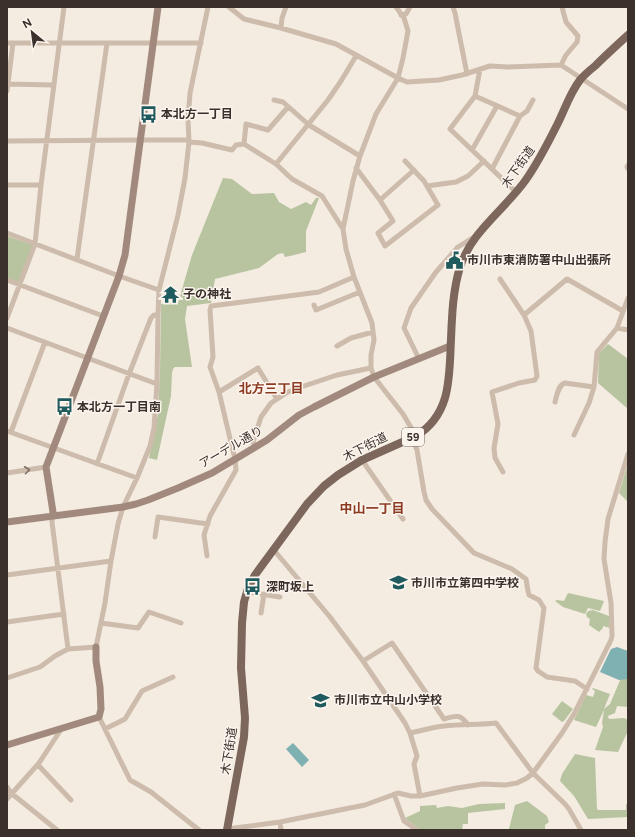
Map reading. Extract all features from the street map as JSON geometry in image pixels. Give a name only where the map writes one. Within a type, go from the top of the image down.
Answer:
[{"type":"main road","name":"木下街道","points":[[227,830],[244,737],[245,718],[241,676],[242,613],[247,592],[255,575],[307,504],[324,486],[362,460],[423,432],[436,418],[446,395],[449,378],[454,292],[462,260],[477,235],[516,192],[531,172],[544,151],[568,101],[581,79],[628,34]]},
{"type":"street","points":[[7,318],[35,244],[46,141],[64,7]]},
{"type":"street","points":[[68,648],[52,522],[53,512],[46,467],[119,276],[125,255],[158,7]]},
{"type":"street","points":[[98,717],[101,709],[96,647],[118,524],[150,446],[154,428],[158,290],[178,215],[185,178],[189,141],[188,120],[190,93],[208,7]]},
{"type":"street","points":[[229,7],[244,19],[336,44],[407,82],[439,80],[467,74],[490,66],[508,67],[561,65],[628,108]]},
{"type":"street","points":[[281,28],[282,18],[286,7]]},
{"type":"street","points":[[396,7],[404,18],[408,31],[403,58],[398,78],[376,114],[360,156],[343,229],[346,249],[354,277],[372,323],[374,340],[371,355],[371,368],[374,377],[403,414],[414,437],[424,492],[426,500],[432,509],[474,553],[512,569],[526,578],[529,595],[539,600],[544,608],[536,668],[538,671],[546,677],[574,681],[587,689]]},
{"type":"street","points":[[402,15],[406,14],[410,7]]},
{"type":"street","points":[[453,7],[467,74]]},
{"type":"street","points":[[561,65],[566,55],[577,42],[578,36],[566,22],[562,7]]},
{"type":"street","points":[[7,43],[201,43]]},
{"type":"street","points":[[7,91],[13,43]]},
{"type":"street","points":[[77,259],[107,43]]},
{"type":"street","points":[[276,164],[309,125],[337,88],[356,56]]},
{"type":"street","points":[[480,69],[475,96],[450,129],[516,192]]},
{"type":"street","points":[[8,84],[54,85]]},
{"type":"street","points":[[475,96],[520,116]]},
{"type":"street","points":[[274,100],[283,102],[309,125],[360,156]]},
{"type":"street","points":[[492,169],[520,116],[527,111],[532,100]]},
{"type":"street","points":[[472,150],[496,106]]},
{"type":"street","points":[[244,144],[246,124],[268,130],[288,107]]},
{"type":"street","points":[[7,141],[189,141],[232,150],[236,145],[244,144],[276,164],[292,178],[322,196],[343,229]]},
{"type":"street","points":[[356,168],[380,200],[392,222],[378,233],[385,246],[438,205],[424,181],[406,161]]},
{"type":"street","points":[[427,186],[456,182],[468,176],[484,161]]},
{"type":"street","points":[[628,165],[628,169]]},
{"type":"street","points":[[380,200],[414,170]]},
{"type":"street","points":[[7,185],[41,185]]},
{"type":"street","points":[[7,233],[158,290]]},
{"type":"street","points":[[419,359],[404,328],[411,308],[436,272],[458,247],[477,235]]},
{"type":"street","points":[[207,556],[204,535],[210,516],[236,470],[235,459],[219,392],[210,367],[213,358],[211,306],[319,292],[354,277]]},
{"type":"street","points":[[500,279],[524,315],[531,331],[538,376],[535,380],[518,383],[492,392],[498,424],[494,448],[495,458],[503,472]]},
{"type":"street","points":[[524,315],[567,279],[623,311]]},
{"type":"street","points":[[7,280],[103,316]]},
{"type":"street","points":[[314,305],[316,310],[360,292]]},
{"type":"street","points":[[574,435],[589,403],[594,387],[598,352],[617,328],[628,298]]},
{"type":"street","points":[[97,464],[129,374],[151,318],[154,315],[158,315]]},
{"type":"street","points":[[7,328],[156,384]]},
{"type":"street","points":[[617,328],[628,330]]},
{"type":"street","points":[[337,346],[351,338],[373,332]]},
{"type":"street","points":[[45,342],[9,432],[137,478]]},
{"type":"street","name":"アーデル通り","points":[[7,522],[124,507],[178,488],[212,473],[267,440],[299,415],[314,407],[374,377],[450,346]]},
{"type":"street","points":[[219,392],[258,368],[277,399]]},
{"type":"street","points":[[255,447],[253,442],[261,417],[277,399],[288,392],[337,375],[371,368]]},
{"type":"street","points":[[555,402],[562,384],[565,383],[594,387]]},
{"type":"street","points":[[227,830],[280,822],[365,805],[398,793],[411,796],[420,796],[484,784],[517,783],[527,778],[562,733],[574,714],[611,640],[611,603],[604,559],[605,542],[608,519],[628,454]]},
{"type":"street","points":[[362,460],[403,519]]},
{"type":"street","points":[[7,473],[46,467]]},
{"type":"street","points":[[155,537],[158,517],[208,524]]},
{"type":"street","points":[[273,549],[321,606],[363,661],[405,723],[410,733],[417,756],[414,764],[420,796]]},
{"type":"street","points":[[7,575],[111,561]]},
{"type":"street","points":[[247,592],[280,597]]},
{"type":"street","points":[[261,613],[264,594]]},
{"type":"street","points":[[101,623],[138,628],[149,612],[181,623]]},
{"type":"street","points":[[7,622],[64,614]]},
{"type":"street","points":[[363,661],[392,643],[444,719],[456,716],[461,717],[468,724]]},
{"type":"street","points":[[7,678],[40,667],[68,648],[96,647]]},
{"type":"street","points":[[105,729],[125,719],[142,692],[173,677]]},
{"type":"street","points":[[7,745],[98,717]]},
{"type":"street","points":[[98,717],[130,780],[151,792],[199,830]]},
{"type":"street","points":[[410,733],[444,726],[496,723],[532,773],[569,809],[581,830]]},
{"type":"street","points":[[7,799],[38,765],[62,728]]},
{"type":"street","points":[[38,765],[71,800]]},
{"type":"street","points":[[7,787],[11,793],[57,830]]},
{"type":"street","points":[[394,794],[404,822],[417,830]]},
{"type":"street","points":[[280,822],[281,830]]},
{"type":"green space","points":[[223,178],[232,179],[252,194],[274,193],[279,202],[291,209],[306,202],[311,205],[316,198],[319,198],[306,231],[306,252],[285,257],[283,253],[278,254],[259,268],[215,279],[211,303],[187,306],[185,319],[192,367],[175,367],[173,369],[171,396],[157,460],[149,458],[158,414],[161,304],[178,303],[192,255]]},
{"type":"green space","points":[[7,236],[33,245],[19,281],[17,282],[7,278]]},
{"type":"green space","points":[[608,344],[628,359],[628,409],[598,383],[599,353]]},
{"type":"green space","points":[[628,463],[628,502],[619,493]]},
{"type":"green space","points":[[568,593],[604,601],[600,611],[588,608],[585,614],[563,607],[555,601],[564,601]]},
{"type":"green space","points":[[593,610],[609,616],[610,628],[603,626],[599,632],[589,625],[590,619],[586,614],[588,611]]},
{"type":"green space","points":[[628,670],[628,707],[617,706],[615,713],[608,716],[609,719],[624,718],[628,720],[628,731],[618,752],[595,750],[603,727],[602,723],[604,710],[596,727],[574,720],[586,695],[593,697],[595,691],[592,689],[593,688],[610,694],[604,709],[610,704],[624,671]]},
{"type":"green space","points":[[562,701],[573,709],[562,722],[552,714]]},
{"type":"green space","points":[[575,754],[595,758],[597,809],[626,810],[626,804],[628,804],[628,817],[588,819],[574,796],[560,781],[562,774]]},
{"type":"green space","points":[[527,801],[547,816],[549,822],[545,825],[545,830],[509,829],[515,805]]},
{"type":"green space","points":[[505,803],[505,809],[468,813],[468,824],[463,824],[462,830],[421,830],[405,818],[420,811],[420,806],[436,805],[437,808],[448,806],[462,808],[479,804]]},
{"type":"water","points":[[617,647],[628,651],[628,679],[619,680],[600,672],[611,649]]},
{"type":"water","points":[[293,743],[309,760],[302,767],[286,749]]},
{"type":"place","name":"本北方一丁目","points":[[148,114]]},
{"type":"place","name":"市川市東消防署中山出張所","points":[[454,260]]},
{"type":"place","name":"子の神社","points":[[170,294]]},
{"type":"place","name":"本北方一丁目南","points":[[64,407]]},
{"type":"place","name":"市川市立第四中学校","points":[[398,583]]},
{"type":"place","name":"深町坂上","points":[[253,587]]},
{"type":"place","name":"市川市立中山小学校","points":[[321,700]]},
{"type":"district","name":"北方三丁目","points":[[271,388]]},
{"type":"district","name":"中山一丁目","points":[[372,508]]}]
